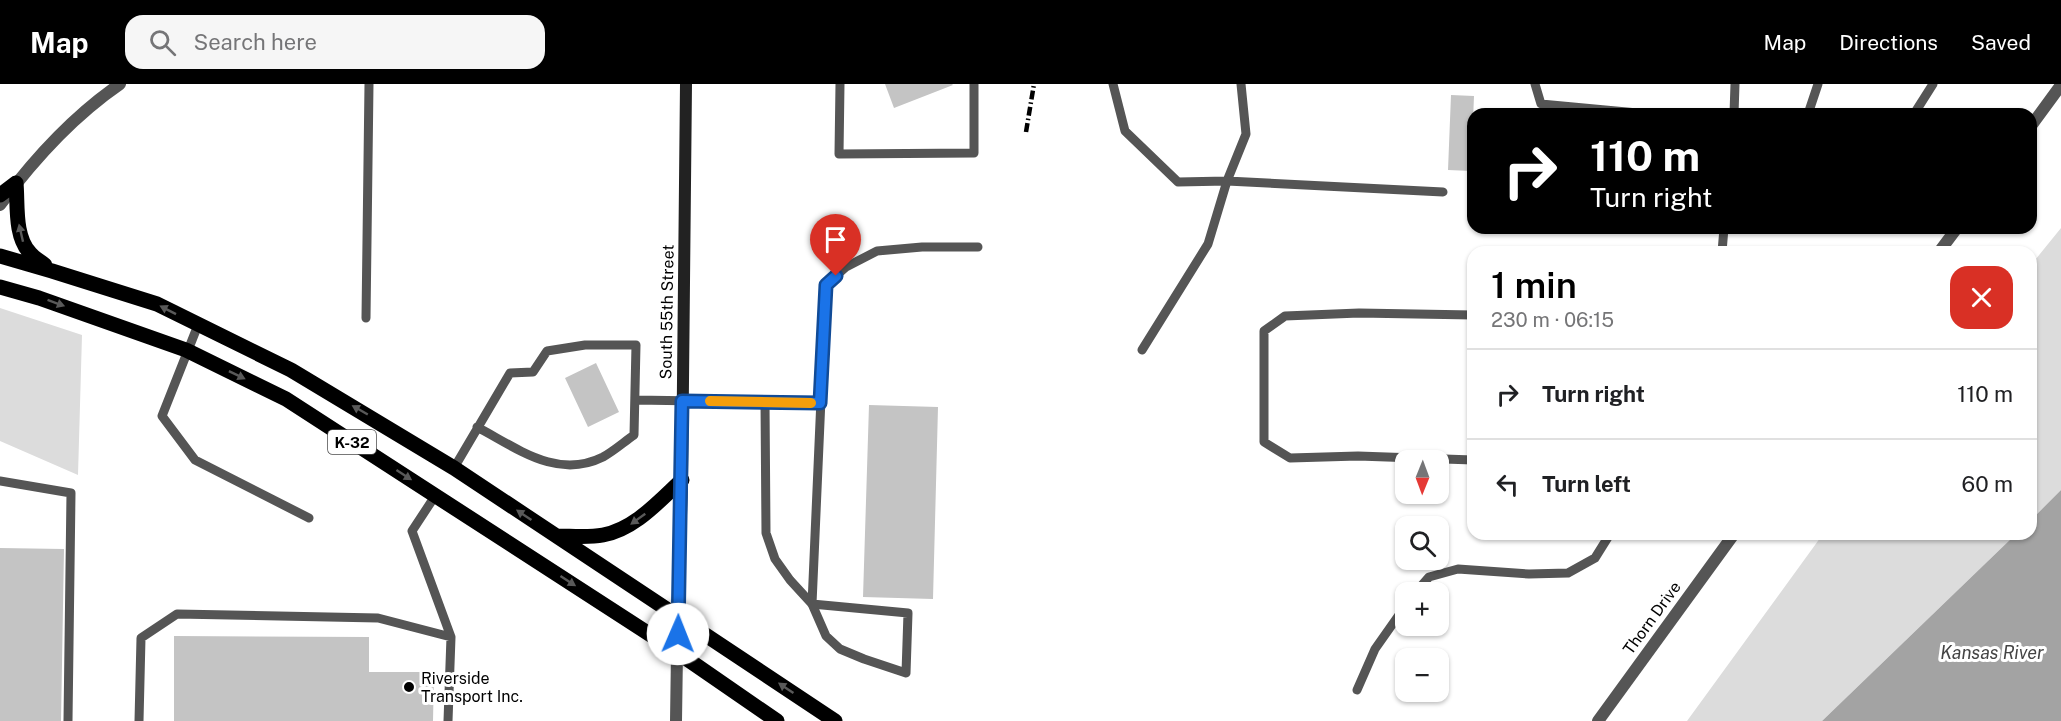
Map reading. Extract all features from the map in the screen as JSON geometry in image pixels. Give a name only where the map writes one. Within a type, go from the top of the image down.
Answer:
[{"type":"main road","name":"South 55th Street","points":[[677,652],[682,480],[686,84]]},
{"type":"main road","points":[[0,195],[16,183]]},
{"type":"main road","points":[[16,183],[19,227],[23,242],[30,253],[52,271]]},
{"type":"main road","name":"K-32","points":[[0,256],[157,304],[291,370],[454,468],[835,721]]},
{"type":"main road","name":"K-32","points":[[0,287],[39,297],[186,350],[286,399],[677,652],[777,721]]},
{"type":"main road","points":[[556,536],[603,535],[624,528],[642,516],[682,480]]},
{"type":"street","points":[[0,205],[47,146],[94,102],[120,84]]},
{"type":"street","points":[[2037,118],[2061,85]]},
{"type":"street","name":"Thorn Drive","points":[[1598,721],[1730,540]]},
{"type":"street","name":"South 55th Street","points":[[676,721],[677,652]]},
{"type":"lane","points":[[366,318],[369,84]]},
{"type":"lane","points":[[840,84],[839,154],[974,153],[974,84]]},
{"type":"lane","points":[[1113,84],[1125,131],[1178,182],[1227,181],[1443,192]]},
{"type":"lane","points":[[1142,351],[1208,244],[1227,181],[1246,134],[1241,84]]},
{"type":"lane","points":[[1535,84],[1541,104],[1584,108]]},
{"type":"lane","points":[[1734,108],[1735,84]]},
{"type":"lane","points":[[1810,108],[1818,84]]},
{"type":"lane","points":[[1918,108],[1933,84]]},
{"type":"lane","points":[[812,604],[826,285],[846,267],[877,251],[922,247],[978,247]]},
{"type":"lane","points":[[1467,315],[1359,313],[1285,316],[1264,331],[1263,442],[1290,458],[1358,456],[1467,460]]},
{"type":"lane","points":[[198,325],[186,350],[162,416],[195,460],[309,518]]},
{"type":"lane","points":[[454,468],[477,427],[510,373],[533,372],[547,351],[585,345],[636,345],[634,435],[604,456],[578,466],[546,463],[477,427]]},
{"type":"lane","points":[[634,400],[820,403]]},
{"type":"lane","points":[[765,402],[766,533],[775,559],[812,604],[826,636],[840,649],[906,673],[908,613],[812,604]]},
{"type":"lane","points":[[0,481],[71,493],[68,721]]},
{"type":"lane","points":[[435,496],[412,531],[451,637],[448,721]]},
{"type":"lane","points":[[1425,582],[1429,577],[1458,569],[1529,574],[1568,573],[1595,558],[1606,540]]},
{"type":"lane","points":[[139,721],[141,638],[177,614],[378,618],[451,637]]},
{"type":"lane","points":[[1357,690],[1375,649],[1395,621]]},
{"type":"shaded area","points":[[2061,228],[2061,490],[2037,514],[2037,258]]},
{"type":"shaded area","points":[[0,308],[82,335],[78,475],[0,441]]},
{"type":"shaded area","points":[[1819,540],[2010,540],[1822,721],[1687,721]]},
{"type":"water","name":"Kansas River","points":[[2061,490],[2061,721],[1822,721],[2010,540],[2037,540],[2037,514]]},
{"type":"building","points":[[885,84],[952,84],[953,85],[894,108]]},
{"type":"building","points":[[1451,95],[1474,96],[1474,108],[1467,108],[1467,171],[1448,170]]},
{"type":"building","points":[[596,363],[619,412],[588,427],[565,378]]},
{"type":"building","points":[[869,405],[938,407],[933,599],[863,597]]},
{"type":"building","points":[[0,548],[64,549],[61,721],[0,721]]},
{"type":"building","points":[[174,636],[369,637],[369,672],[434,672],[433,721],[174,721]]},
{"type":"railway","points":[[1026,132],[1034,84]]},
{"type":"slow traffic","points":[[710,401],[811,403]]},
{"type":"place","name":"Riverside Transport Inc.","points":[[409,687]]},
{"type":"route","points":[[678,634],[682,401],[820,403],[826,285],[836,276]]}]
